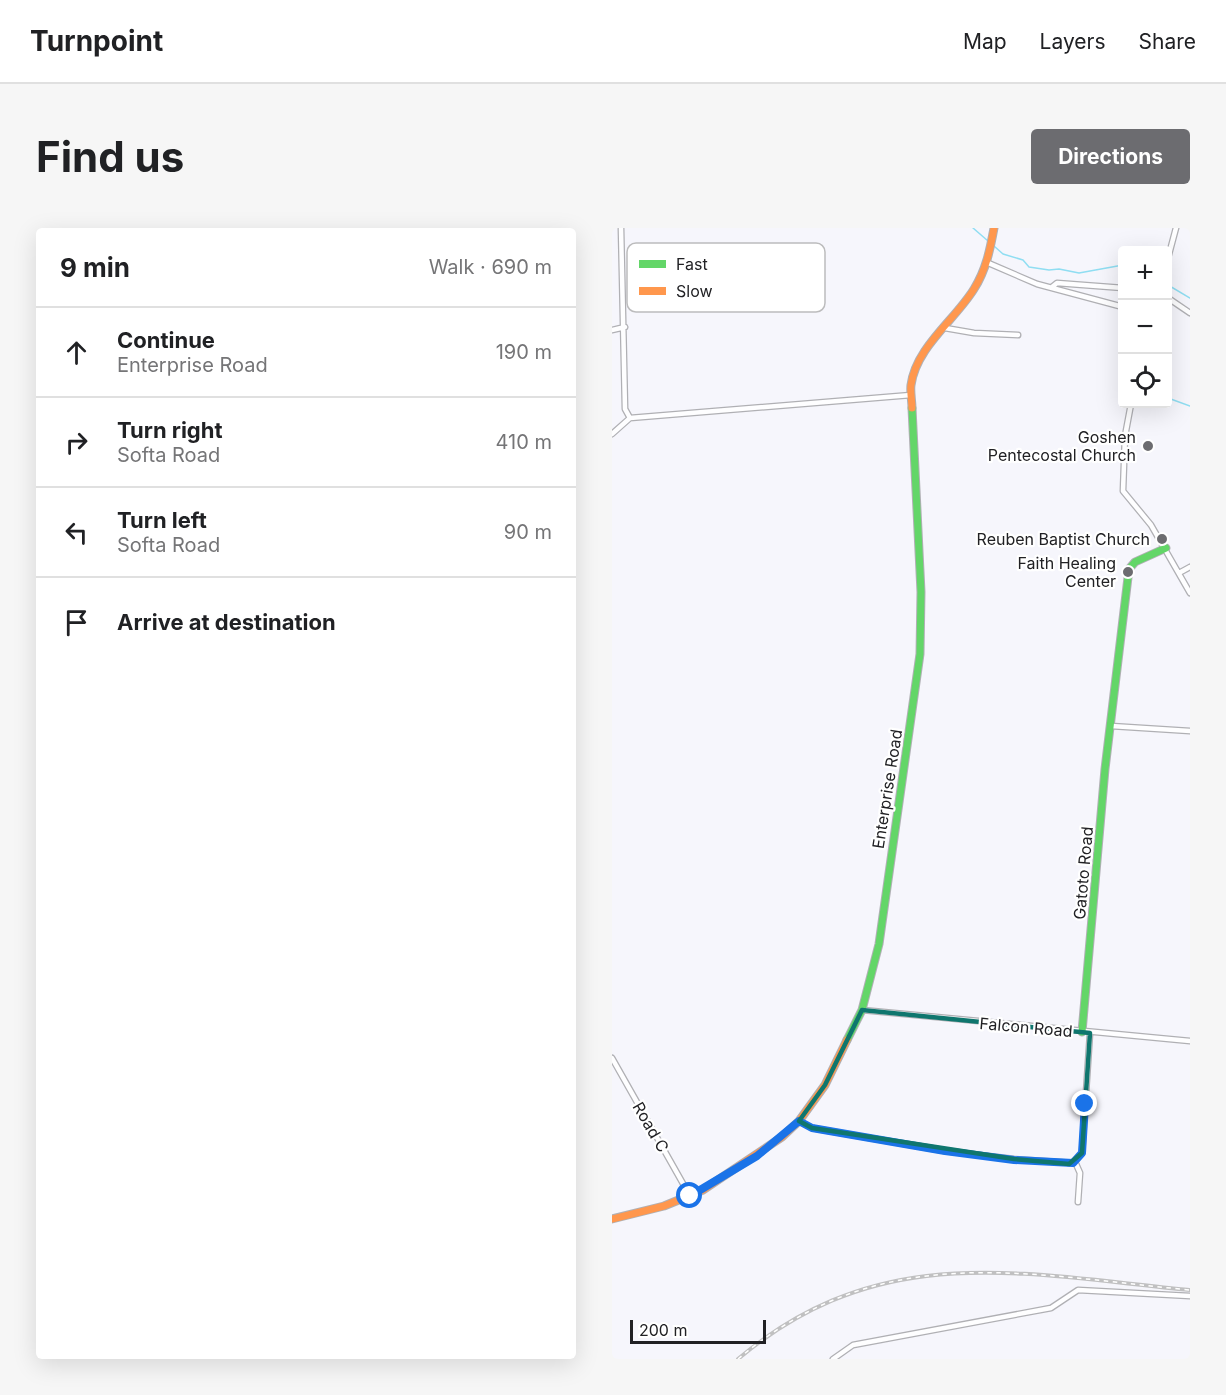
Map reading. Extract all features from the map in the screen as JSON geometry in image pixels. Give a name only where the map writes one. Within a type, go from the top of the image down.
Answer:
[{"type":"main road","name":"Enterprise Road","points":[[612,1219],[664,1206],[690,1196],[757,1156],[799,1121],[831,1075],[862,1010],[879,944],[920,654],[921,592],[911,395],[914,372],[933,341],[975,287],[986,262],[994,231]]},
{"type":"main road","name":"Gatoto Road","points":[[1086,1033],[1111,726],[1128,569],[1135,562],[1166,548]]},
{"type":"street","points":[[621,228],[625,327],[625,409],[630,418]]},
{"type":"street","points":[[1171,246],[1176,228]]},
{"type":"street","points":[[986,262],[1027,281],[1098,302],[1118,305]]},
{"type":"street","points":[[1052,287],[1057,283],[1118,288]]},
{"type":"street","points":[[1170,300],[1190,313]]},
{"type":"street","points":[[612,330],[625,327]]},
{"type":"street","points":[[945,328],[974,333],[1018,334]]},
{"type":"street","points":[[612,434],[630,418],[911,395]]},
{"type":"street","points":[[1130,408],[1125,436],[1124,490],[1166,548],[1190,593]]},
{"type":"street","points":[[1179,573],[1190,567]]},
{"type":"street","points":[[1111,726],[1190,731]]},
{"type":"street","name":"Falcon Road","points":[[862,1010],[1086,1033],[1190,1041]]},
{"type":"street","points":[[1073,1163],[1082,1153],[1086,1033]]},
{"type":"street","name":"Road C","points":[[612,1058],[690,1196]]},
{"type":"street","points":[[799,1121],[812,1128],[945,1151],[1014,1160],[1077,1164],[1080,1173],[1078,1202]]},
{"type":"street","points":[[833,1359],[853,1345],[1051,1308],[1078,1290],[1137,1291],[1190,1296]]},
{"type":"highlighted area","points":[[862,1010],[1090,1033],[1082,1153],[1069,1164],[1014,1159],[812,1128],[799,1121],[825,1085]]},
{"type":"waterway","points":[[973,228],[988,241]]},
{"type":"waterway","points":[[994,246],[1003,254],[1023,260],[1029,267],[1079,273],[1118,266]]},
{"type":"waterway","points":[[1172,287],[1190,298]]},
{"type":"waterway","points":[[1172,399],[1190,406]]},
{"type":"railway","points":[[738,1359],[792,1321],[845,1295],[899,1280],[954,1274],[1010,1273],[1190,1290]]},
{"type":"traffic: fast","points":[[847,1040],[862,1010],[879,944],[920,654],[921,592],[912,408]]},
{"type":"traffic: fast","points":[[1082,1032],[1105,769],[1129,569],[1135,562],[1166,548]]},
{"type":"traffic: slow","points":[[912,408],[911,388],[914,371],[928,346],[966,300],[982,275],[994,228]]},
{"type":"traffic: slow","points":[[612,1219],[664,1206],[703,1190],[782,1137],[799,1121],[825,1085],[847,1040]]},
{"type":"place","name":"Goshen Pentecostal Church","points":[[1148,446]]},
{"type":"place","name":"Reuben Baptist Church","points":[[1162,539]]},
{"type":"place","name":"Faith Healing Center","points":[[1128,572]]},
{"type":"route","points":[[690,1196],[757,1156],[799,1121],[812,1128],[945,1151],[1014,1160],[1073,1163],[1082,1153],[1085,1104]]}]
